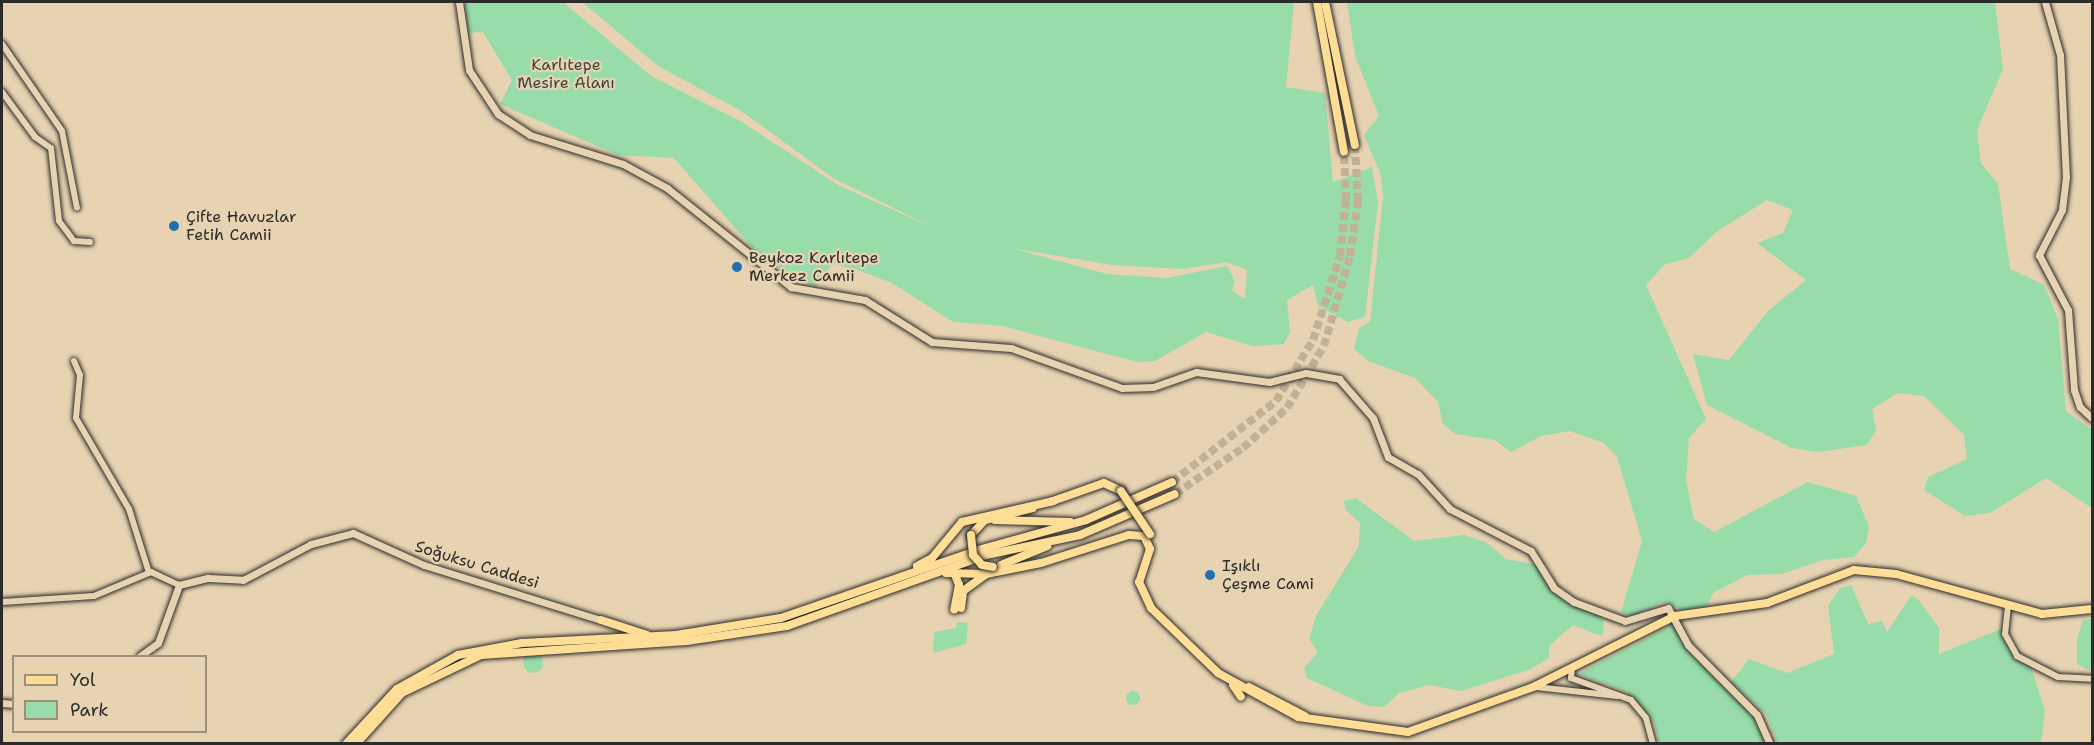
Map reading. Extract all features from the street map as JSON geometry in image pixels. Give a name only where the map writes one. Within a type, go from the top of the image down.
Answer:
[{"type":"main road","points":[[459,2],[469,70],[498,114],[530,135],[623,164],[667,188],[784,284],[813,294],[865,300],[932,342],[1011,348],[1122,388],[1153,387],[1196,372],[1269,382],[1306,373],[1331,375],[1365,405],[1388,457],[1418,474],[1450,509],[1531,551],[1561,592],[1625,621],[1661,609],[1686,615]]},
{"type":"main road","points":[[1317,2],[1344,152]]},
{"type":"main road","points":[[1325,2],[1355,145]]},
{"type":"main road","points":[[2045,2],[2060,55],[2067,177],[2062,210],[2039,255],[2068,310],[2074,390],[2080,407],[2092,418]]},
{"type":"main road","points":[[356,744],[388,705],[438,672],[481,655],[603,638],[618,641],[781,618],[906,573],[1086,520],[1172,482]]},
{"type":"main road","points":[[1068,556],[997,566],[982,565],[974,555],[971,535],[985,520],[1054,501],[1104,483],[1121,491],[1150,534],[1150,549],[1139,582],[1145,600],[1244,692],[1311,719],[1408,732],[1569,674],[1672,619],[1767,603],[1854,570],[1896,574],[2008,606],[2051,615],[2092,609]]},
{"type":"main road","points":[[997,566],[1080,535],[1175,494]]},
{"type":"main road","points":[[906,573],[932,558],[962,522],[1054,501]]},
{"type":"main road","points":[[985,520],[1086,520]]},
{"type":"main road","name":"Soğuksu Caddesi","points":[[179,585],[208,578],[243,580],[310,544],[353,533],[424,566],[602,621]]},
{"type":"main road","points":[[346,744],[386,698],[443,661],[492,646],[618,641],[787,626],[986,555],[1080,535]]},
{"type":"main road","points":[[939,573],[986,574],[1068,556],[1129,535],[1144,536],[1150,549]]},
{"type":"main road","points":[[954,572],[959,585],[958,609],[963,591],[986,574]]},
{"type":"main road","points":[[143,655],[158,643],[179,585]]},
{"type":"main road","points":[[1661,609],[1672,619],[1692,651],[1757,715],[1770,744]]},
{"type":"main road","points":[[1680,631],[1686,615]]},
{"type":"main road","points":[[602,621],[658,636]]},
{"type":"main road","points":[[602,621],[618,641]]},
{"type":"main road","points":[[602,621],[603,638]]},
{"type":"main road","points":[[613,625],[618,641]]},
{"type":"main road","points":[[636,628],[658,636]]},
{"type":"main road","points":[[1244,692],[1277,700],[1311,719]]},
{"type":"street","points":[[2,44],[62,131],[76,208]]},
{"type":"street","points":[[2,92],[35,137],[51,148],[59,221],[74,241],[90,242]]},
{"type":"street","points":[[74,361],[80,375],[76,418],[129,509],[149,573]]},
{"type":"street","points":[[2,602],[94,596],[149,573],[179,585]]},
{"type":"street","points":[[2008,606],[2005,634],[2017,656],[2058,677],[2092,679]]},
{"type":"street","points":[[1569,674],[1631,700],[1648,726],[1653,744]]},
{"type":"street","points":[[1533,687],[1577,688],[1620,697],[1648,726]]},
{"type":"green space","name":"Karlıtepe Mesire Alanı","points":[[465,2],[563,2],[651,76],[742,122],[838,185],[938,230],[833,178],[743,112],[658,66],[582,2],[1294,2],[1286,87],[1325,93],[1333,182],[1372,167],[1378,202],[1365,317],[1348,322],[1318,306],[1313,285],[1287,300],[1290,332],[1284,344],[1253,346],[1206,332],[1155,361],[1137,362],[1002,326],[953,322],[892,283],[855,269],[832,264],[816,287],[763,260],[674,158],[618,155],[500,104],[512,80],[483,32],[468,33]],"holes":[[[1011,248],[1112,265],[1183,269],[1227,262],[1247,270],[1245,299],[1232,291],[1235,281],[1227,266],[1167,278],[1107,274]]]},
{"type":"green space","points":[[1347,2],[1995,2],[2003,69],[1977,130],[1981,163],[1998,184],[2010,269],[2044,285],[2058,319],[2066,411],[2092,430],[2092,508],[2046,478],[1990,513],[1965,516],[1924,490],[1928,477],[1967,459],[1964,435],[1924,396],[1898,393],[1872,409],[1876,430],[1867,445],[1818,452],[1792,448],[1707,405],[1693,354],[1729,360],[1769,310],[1806,280],[1757,243],[1783,233],[1793,210],[1767,200],[1716,232],[1689,258],[1665,264],[1646,285],[1706,419],[1689,438],[1686,480],[1694,519],[1714,532],[1808,482],[1856,496],[1869,527],[1866,543],[1854,557],[1823,560],[1782,574],[1747,575],[1713,593],[1707,606],[1683,610],[1663,602],[1632,616],[1621,612],[1642,541],[1617,457],[1604,443],[1570,431],[1541,436],[1511,452],[1495,440],[1455,434],[1443,424],[1438,402],[1415,378],[1368,361],[1354,349],[1359,328],[1370,322],[1383,197],[1381,175],[1364,135],[1379,116],[1355,56]]},
{"type":"green space","points":[[1356,498],[1414,541],[1464,535],[1486,542],[1506,559],[1537,565],[1570,602],[1603,617],[1604,631],[1601,636],[1573,625],[1549,646],[1549,658],[1531,669],[1461,691],[1429,685],[1399,693],[1384,707],[1368,706],[1307,678],[1304,668],[1318,652],[1309,639],[1316,616],[1359,546],[1360,523],[1345,509],[1344,501]]},
{"type":"green space","points":[[1851,585],[1868,624],[1882,621],[1887,632],[1911,596],[1918,599],[1939,628],[1939,654],[2003,628],[2012,654],[2031,666],[2045,711],[2041,743],[1778,743],[1766,714],[1731,682],[1749,659],[1787,673],[1834,654],[1828,606],[1840,588]]},
{"type":"green space","points":[[2092,619],[2092,669],[2089,670],[2077,664],[2077,639],[2083,620]]},
{"type":"green space","points":[[957,622],[968,623],[966,644],[933,653],[934,632],[956,628]]},
{"type":"green space","points":[[1674,624],[1692,654],[1767,727],[1772,743],[1659,743],[1654,722],[1627,692],[1578,674]]},
{"type":"green space","points":[[533,653],[540,656],[543,663],[540,670],[533,673],[526,670],[523,663],[526,656]]},
{"type":"green space","points":[[1130,691],[1136,691],[1140,698],[1136,705],[1130,705],[1126,701],[1126,695]]},
{"type":"tunnel","points":[[1175,494],[1243,448],[1287,408],[1324,346],[1350,256],[1358,201],[1355,145]]},
{"type":"tunnel","points":[[1172,482],[1276,401],[1313,340],[1340,256],[1346,200],[1344,152]]},
{"type":"place","name":"Çifte Havuzlar Fetih Camii","points":[[174,226]]},
{"type":"place","name":"Beykoz Karlıtepe Merkez Camii","points":[[737,267]]},
{"type":"place","name":"Işıklı Çeşme Cami","points":[[1210,575]]}]
